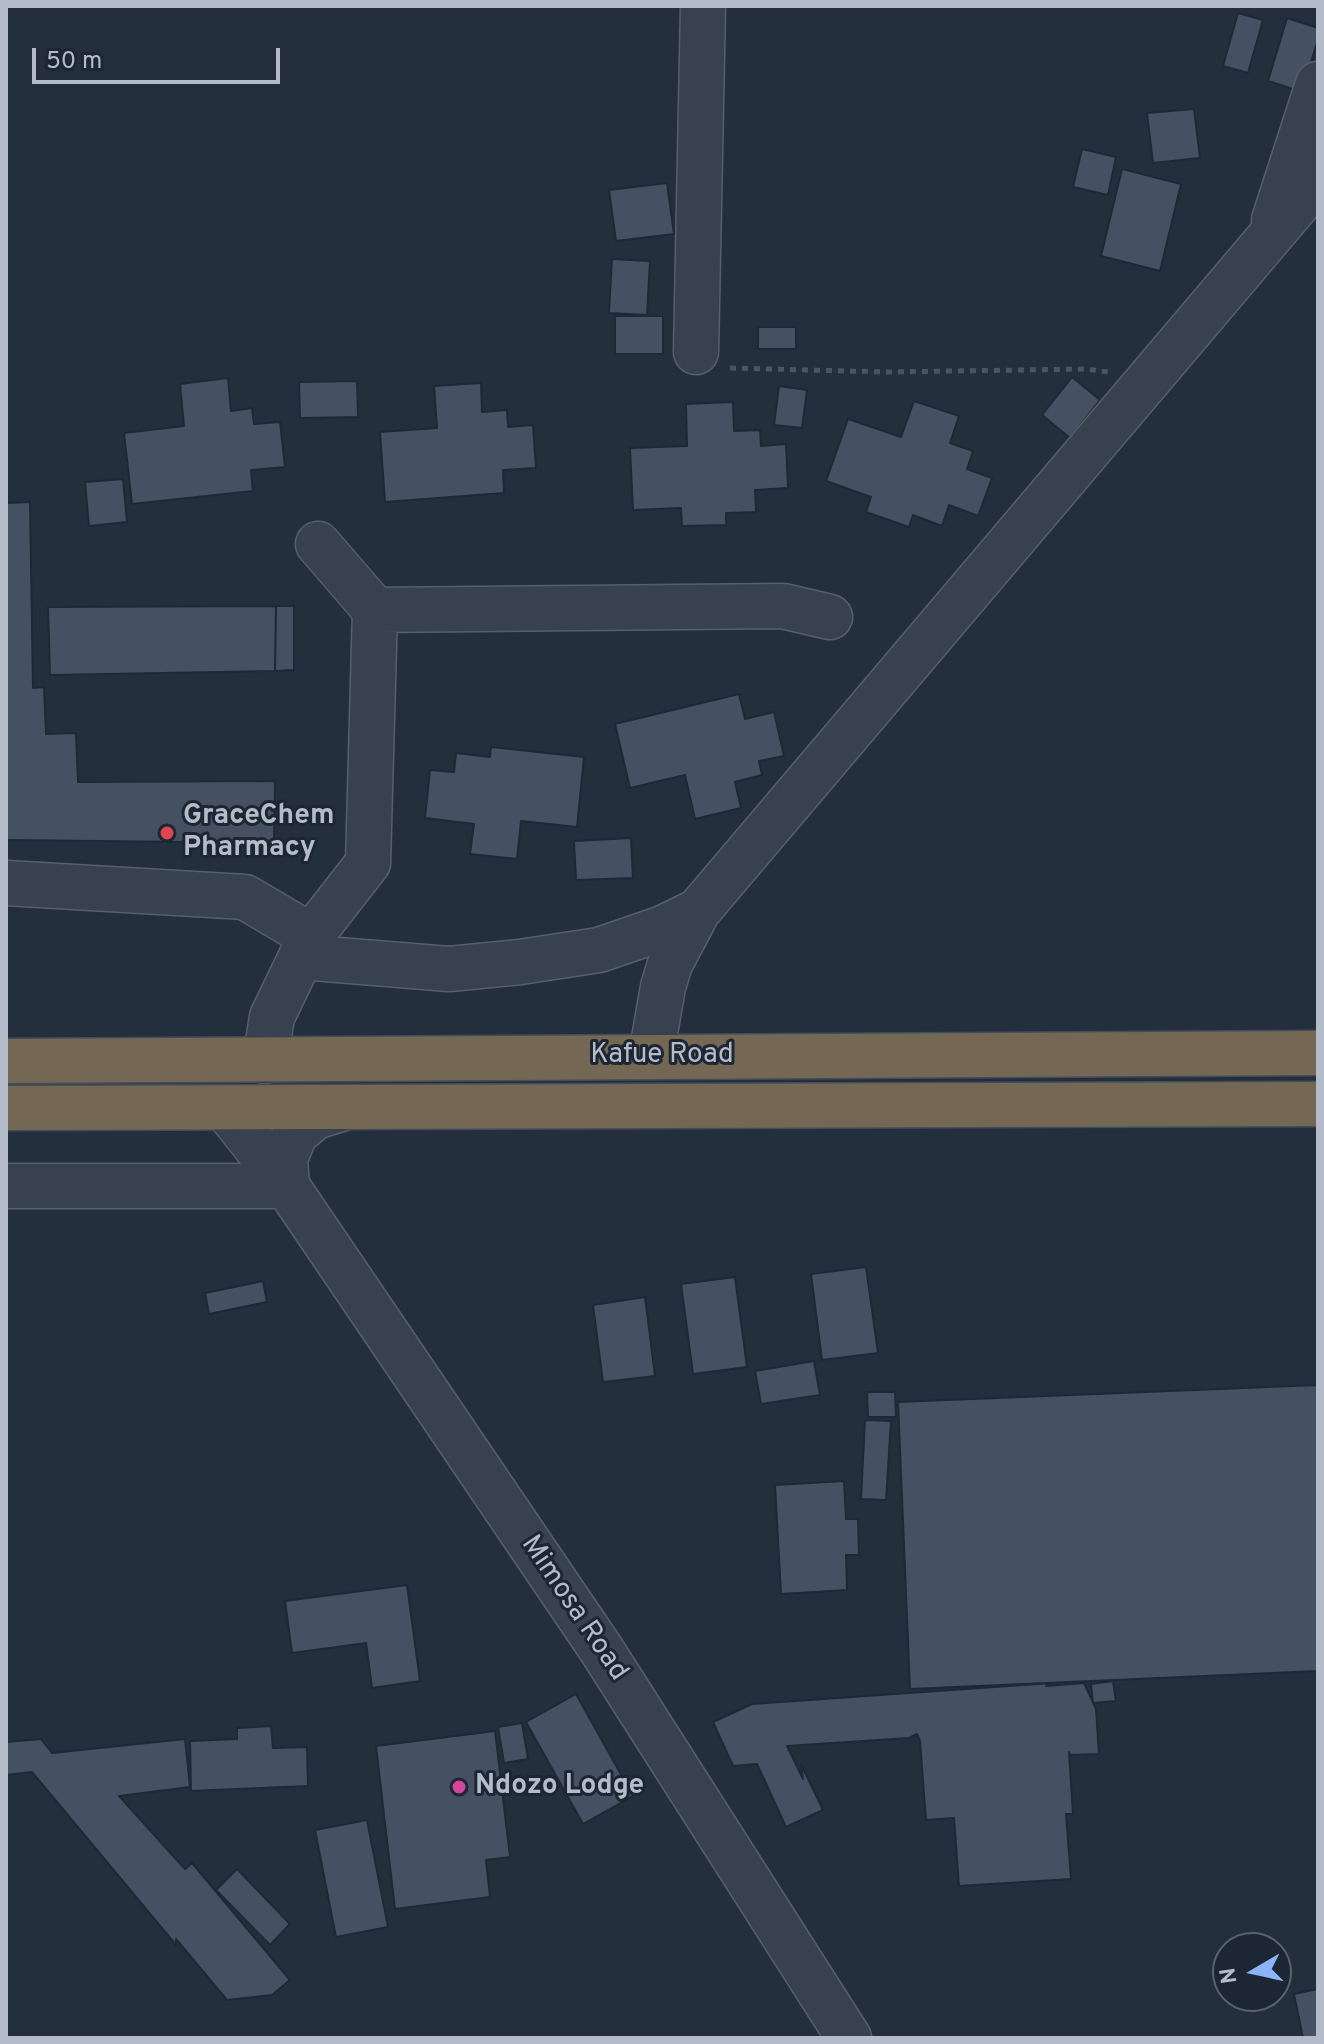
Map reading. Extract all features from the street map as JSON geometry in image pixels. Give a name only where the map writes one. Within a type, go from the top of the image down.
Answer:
[{"type":"highway","name":"Kafue Road","points":[[6,1061],[1318,1053]]},
{"type":"highway","name":"Kafue Road","points":[[6,1108],[1318,1104]]},
{"type":"street","points":[[696,352],[703,6]]},
{"type":"street","points":[[1268,237],[1318,84]]},
{"type":"street","points":[[651,1056],[670,964],[698,911],[1318,180]]},
{"type":"street","points":[[265,1061],[272,1017],[306,946],[368,863],[375,610],[318,544]]},
{"type":"street","points":[[375,610],[783,606],[830,617]]},
{"type":"street","points":[[6,883],[245,897],[306,946],[449,969],[599,950],[663,928],[698,911]]},
{"type":"street","name":"Mimosa Road","points":[[225,1108],[287,1186],[601,1649],[849,2038]]},
{"type":"street","points":[[6,1186],[287,1186],[285,1159],[295,1134],[315,1117],[341,1109]]},
{"type":"path","points":[[696,352],[699,363],[713,367],[887,372],[1087,369],[1119,375],[1135,395]]},
{"type":"building","points":[[1238,13],[1263,20],[1248,73],[1223,66]]},
{"type":"building","points":[[1287,18],[1318,28],[1318,39],[1302,92],[1268,81]]},
{"type":"building","points":[[1194,109],[1200,158],[1153,163],[1147,113]]},
{"type":"building","points":[[1082,149],[1116,157],[1108,195],[1073,187]]},
{"type":"building","points":[[1122,169],[1181,184],[1160,271],[1101,256]]},
{"type":"building","points":[[667,183],[674,234],[616,241],[609,190]]},
{"type":"building","points":[[612,259],[650,261],[647,315],[609,313]]},
{"type":"building","points":[[615,316],[663,316],[663,354],[615,354]]},
{"type":"building","points":[[758,327],[796,327],[796,349],[758,349]]},
{"type":"building","points":[[1072,377],[1100,400],[1070,438],[1042,415]]},
{"type":"building","points":[[228,378],[231,411],[252,408],[254,424],[280,422],[285,467],[251,470],[253,491],[132,504],[124,433],[184,426],[180,384]]},
{"type":"building","points":[[357,381],[358,417],[300,418],[299,382]]},
{"type":"building","points":[[481,383],[482,412],[507,410],[508,427],[533,425],[536,468],[503,470],[504,493],[385,502],[380,432],[437,428],[434,386]]},
{"type":"building","points":[[779,386],[807,390],[802,428],[774,425]]},
{"type":"building","points":[[914,401],[959,416],[950,443],[973,451],[967,469],[992,478],[978,516],[949,505],[942,526],[913,515],[909,527],[866,512],[871,497],[826,481],[848,419],[901,437]]},
{"type":"building","points":[[733,402],[734,431],[760,430],[761,446],[786,444],[788,488],[755,490],[756,512],[726,513],[726,525],[682,526],[681,508],[633,510],[630,448],[687,446],[686,404]]},
{"type":"building","points":[[123,479],[127,522],[89,526],[85,482]]},
{"type":"building","points":[[30,502],[33,688],[44,687],[46,734],[76,733],[78,782],[275,781],[274,843],[9,840],[6,843],[6,503]]},
{"type":"building","points":[[276,606],[275,671],[50,675],[48,607]]},
{"type":"building","points":[[276,606],[294,606],[294,670],[275,671]]},
{"type":"building","points":[[739,694],[745,719],[774,712],[784,756],[759,761],[762,775],[735,782],[741,808],[695,819],[685,775],[630,788],[615,724]]},
{"type":"building","points":[[491,747],[584,757],[577,827],[521,821],[517,859],[470,854],[474,824],[425,818],[430,770],[454,772],[456,753],[490,757]]},
{"type":"building","points":[[631,838],[633,878],[576,880],[574,841]]},
{"type":"building","points":[[866,1267],[878,1353],[822,1360],[811,1274]]},
{"type":"building","points":[[735,1277],[747,1367],[693,1374],[681,1284]]},
{"type":"building","points":[[263,1281],[267,1302],[209,1314],[205,1293]]},
{"type":"building","points":[[645,1297],[655,1376],[603,1382],[593,1305]]},
{"type":"building","points":[[814,1361],[820,1395],[761,1404],[755,1371]]},
{"type":"building","points":[[1318,1385],[1318,1671],[910,1689],[898,1402]]},
{"type":"building","points":[[867,1392],[895,1392],[896,1417],[868,1417]]},
{"type":"building","points":[[865,1420],[891,1421],[886,1500],[861,1499]]},
{"type":"building","points":[[844,1481],[846,1519],[858,1519],[859,1555],[846,1555],[847,1590],[781,1594],[775,1485]]},
{"type":"building","points":[[407,1585],[420,1681],[372,1688],[366,1643],[292,1653],[285,1601]]},
{"type":"building","points":[[1113,1681],[1116,1701],[1093,1703],[1091,1684]]},
{"type":"building","points":[[1052,1683],[1046,1686],[1084,1683],[1096,1709],[1099,1754],[1070,1755],[1069,1752],[1073,1814],[1066,1814],[1071,1879],[959,1886],[954,1818],[926,1820],[917,1734],[909,1738],[787,1746],[803,1779],[801,1764],[823,1810],[786,1827],[757,1764],[733,1766],[713,1722],[752,1704]]},
{"type":"building","points":[[576,1694],[633,1796],[583,1824],[526,1722]]},
{"type":"building","points":[[522,1723],[528,1759],[504,1763],[498,1727]]},
{"type":"building","points":[[271,1726],[273,1748],[307,1747],[308,1786],[191,1791],[190,1741],[237,1739],[237,1728]]},
{"type":"building","points":[[495,1731],[510,1857],[486,1860],[490,1897],[395,1909],[376,1746]]},
{"type":"building","points":[[41,1739],[52,1753],[185,1739],[190,1787],[119,1796],[185,1869],[192,1863],[290,1980],[272,1995],[227,2000],[176,1939],[176,1945],[32,1772],[6,1775],[6,1742]]},
{"type":"building","points":[[367,1820],[388,1927],[336,1937],[315,1830]]},
{"type":"building","points":[[237,1869],[290,1924],[270,1945],[216,1890]]},
{"type":"building","points":[[1318,1989],[1318,2038],[1303,2038],[1294,1994]]},
{"type":"place","name":"GraceChem Pharmacy","points":[[167,833]]},
{"type":"place","name":"Ndozo Lodge","points":[[459,1787]]}]
